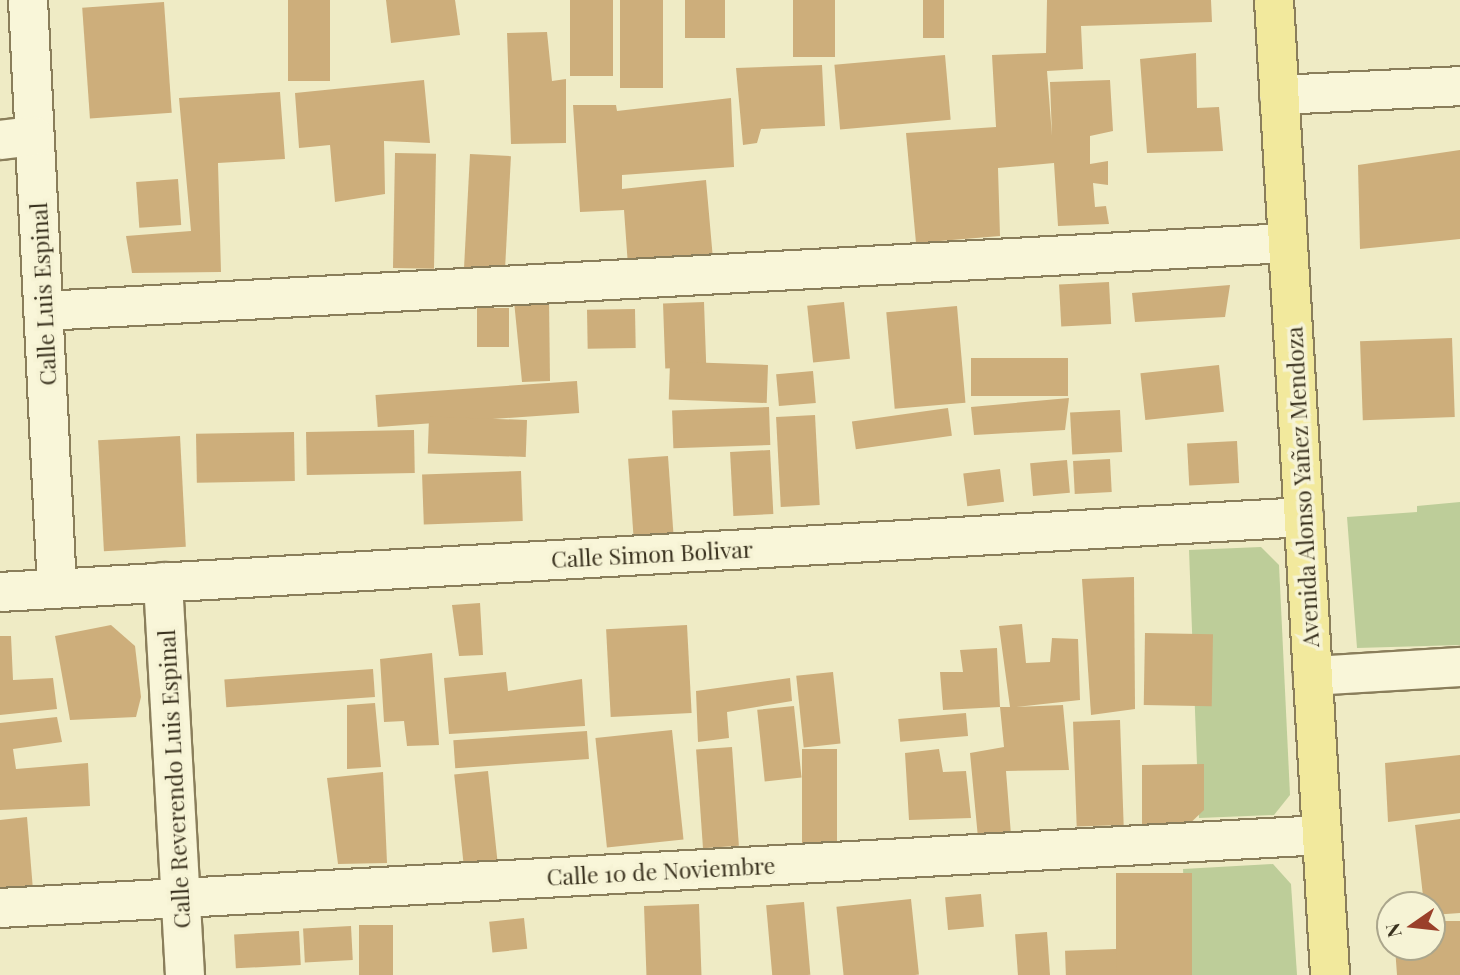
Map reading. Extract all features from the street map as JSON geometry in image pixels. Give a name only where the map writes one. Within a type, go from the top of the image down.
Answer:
[{"type":"main road","name":"Avenida Alonso Yañez Mendoza","points":[[1274,0],[1330,975]]},
{"type":"street","name":"Calle Luis Espinal","points":[[28,0],[17,138],[44,311],[57,588]]},
{"type":"street","points":[[1279,96],[1460,86]]},
{"type":"street","points":[[44,311],[1288,243]]},
{"type":"street","name":"Calle Simon Bolivar","points":[[0,592],[1304,517]]},
{"type":"street","name":"Calle Reverendo Luis Espinal","points":[[163,582],[185,975]]},
{"type":"street","points":[[1313,676],[1460,667]]},
{"type":"street","name":"Calle 10 de Noviembre","points":[[0,908],[1322,835]]},
{"type":"green space","points":[[1460,502],[1460,645],[1357,648],[1347,517],[1417,512],[1417,506]]},
{"type":"green space","points":[[1261,547],[1279,565],[1290,795],[1274,815],[1199,818],[1189,550]]},
{"type":"green space","points":[[1273,864],[1291,884],[1297,975],[1188,975],[1183,869]]},
{"type":"building","points":[[288,0],[330,0],[330,81],[288,81]]},
{"type":"building","points":[[386,0],[455,0],[460,35],[391,43]]},
{"type":"building","points":[[570,0],[613,0],[613,76],[570,76]]},
{"type":"building","points":[[620,0],[663,0],[663,88],[620,88]]},
{"type":"building","points":[[685,0],[725,0],[725,38],[685,38]]},
{"type":"building","points":[[793,0],[835,0],[835,57],[793,57]]},
{"type":"building","points":[[923,0],[944,0],[944,38],[923,38]]},
{"type":"building","points":[[1047,0],[1211,0],[1212,22],[1081,26],[1083,69],[1047,71],[1052,136],[1050,82],[1110,80],[1113,131],[1090,136],[1090,164],[1108,161],[1108,185],[1093,183],[1095,207],[1106,206],[1109,224],[1058,226],[1054,163],[998,168],[1000,236],[916,243],[906,133],[996,127],[992,55],[1046,53]]},
{"type":"building","points":[[164,2],[172,113],[90,118],[82,8]]},
{"type":"building","points":[[547,32],[552,81],[566,79],[566,143],[511,144],[507,33]]},
{"type":"building","points":[[1196,53],[1197,108],[1219,107],[1223,151],[1147,153],[1140,59]]},
{"type":"building","points":[[945,55],[951,120],[840,129],[834,65]]},
{"type":"building","points":[[822,65],[825,126],[761,129],[757,143],[743,145],[736,68]]},
{"type":"building","points":[[424,80],[430,143],[384,141],[385,194],[335,202],[330,145],[299,148],[295,93]]},
{"type":"building","points":[[280,92],[285,159],[218,163],[221,272],[132,273],[126,236],[191,231],[179,98]]},
{"type":"building","points":[[731,98],[734,167],[622,175],[622,189],[706,180],[713,259],[628,266],[624,210],[580,212],[573,105],[616,105],[617,111]]},
{"type":"building","points":[[1460,150],[1460,239],[1360,249],[1358,165]]},
{"type":"building","points":[[395,153],[436,154],[434,269],[393,268]]},
{"type":"building","points":[[470,154],[511,156],[505,271],[464,269]]},
{"type":"building","points":[[178,179],[181,225],[139,228],[136,182]]},
{"type":"building","points":[[1109,282],[1111,324],[1061,327],[1059,285]]},
{"type":"building","points":[[1230,285],[1225,317],[1135,322],[1132,293]]},
{"type":"building","points":[[549,299],[550,381],[522,382],[514,301]]},
{"type":"building","points":[[704,302],[706,367],[665,368],[663,303]]},
{"type":"building","points":[[844,302],[850,359],[813,363],[807,306]]},
{"type":"building","points":[[957,306],[965,403],[895,409],[886,312]]},
{"type":"building","points":[[477,308],[509,308],[509,347],[477,347]]},
{"type":"building","points":[[635,309],[636,348],[588,349],[587,310]]},
{"type":"building","points":[[1452,338],[1455,417],[1363,420],[1360,341]]},
{"type":"building","points":[[971,358],[1068,358],[1068,396],[971,396]]},
{"type":"building","points":[[670,362],[768,365],[767,403],[669,400]]},
{"type":"building","points":[[1219,365],[1224,412],[1145,420],[1140,373]]},
{"type":"building","points":[[813,371],[816,403],[779,406],[776,374]]},
{"type":"building","points":[[577,381],[579,413],[378,427],[375,395]]},
{"type":"building","points":[[1069,398],[1065,430],[974,435],[971,407]]},
{"type":"building","points":[[769,407],[770,445],[673,448],[672,410]]},
{"type":"building","points":[[948,408],[952,436],[856,449],[852,421]]},
{"type":"building","points":[[1120,410],[1122,452],[1072,455],[1070,413]]},
{"type":"building","points":[[815,415],[820,505],[781,507],[776,417]]},
{"type":"building","points":[[429,417],[527,420],[526,457],[428,454]]},
{"type":"building","points":[[414,430],[415,473],[307,475],[306,432]]},
{"type":"building","points":[[294,432],[295,481],[197,483],[196,434]]},
{"type":"building","points":[[180,436],[186,547],[104,551],[98,440]]},
{"type":"building","points":[[1237,441],[1239,483],[1189,486],[1187,444]]},
{"type":"building","points":[[770,450],[773,514],[733,516],[730,452]]},
{"type":"building","points":[[668,456],[673,533],[633,536],[628,459]]},
{"type":"building","points":[[1110,459],[1112,492],[1075,494],[1073,461]]},
{"type":"building","points":[[1067,460],[1070,493],[1033,496],[1030,463]]},
{"type":"building","points":[[1000,469],[1004,502],[967,506],[963,474]]},
{"type":"building","points":[[521,471],[523,521],[424,524],[422,474]]},
{"type":"building","points":[[1134,577],[1135,709],[1091,715],[1082,579]]},
{"type":"building","points":[[480,603],[483,655],[459,656],[452,605]]},
{"type":"building","points":[[1022,624],[1026,663],[1050,662],[1052,638],[1078,639],[1080,700],[1016,707],[1063,705],[1069,770],[1006,771],[1011,835],[978,838],[970,753],[1004,747],[1000,707],[1010,707],[999,626]]},
{"type":"building","points":[[111,625],[135,646],[141,697],[136,717],[70,720],[55,636]]},
{"type":"building","points":[[687,625],[692,713],[611,717],[606,629]]},
{"type":"building","points":[[1145,633],[1213,634],[1212,706],[1144,705]]},
{"type":"building","points":[[0,636],[11,636],[13,680],[53,678],[57,709],[0,715]]},
{"type":"building","points":[[997,648],[1000,707],[943,710],[940,672],[963,672],[960,650]]},
{"type":"building","points":[[432,653],[439,745],[407,746],[404,721],[384,722],[380,659]]},
{"type":"building","points":[[373,669],[375,697],[226,707],[224,679]]},
{"type":"building","points":[[506,672],[508,691],[582,679],[585,726],[449,734],[444,678]]},
{"type":"building","points":[[833,672],[841,744],[804,747],[796,676]]},
{"type":"building","points":[[790,678],[792,701],[727,712],[729,738],[698,742],[696,691]]},
{"type":"building","points":[[375,703],[381,767],[347,769],[347,705]]},
{"type":"building","points":[[794,706],[802,778],[765,781],[757,710]]},
{"type":"building","points":[[966,713],[968,736],[900,742],[898,719]]},
{"type":"building","points":[[57,717],[62,742],[13,749],[16,769],[88,763],[90,806],[0,810],[0,723]]},
{"type":"building","points":[[1120,720],[1124,825],[1077,827],[1073,722]]},
{"type":"building","points":[[672,730],[683,839],[607,847],[595,738]]},
{"type":"building","points":[[587,731],[589,759],[455,768],[453,740]]},
{"type":"building","points":[[732,747],[739,846],[703,848],[696,750]]},
{"type":"building","points":[[802,749],[837,749],[837,844],[802,844]]},
{"type":"building","points":[[939,749],[943,772],[966,771],[971,818],[909,820],[905,753]]},
{"type":"building","points":[[1460,755],[1460,813],[1388,822],[1385,763]]},
{"type":"building","points":[[1204,764],[1204,810],[1183,830],[1142,829],[1142,765]]},
{"type":"building","points":[[488,771],[497,861],[464,864],[454,775]]},
{"type":"building","points":[[383,772],[387,863],[338,864],[327,778]]},
{"type":"building","points":[[27,817],[33,890],[0,891],[0,820]]},
{"type":"building","points":[[1460,819],[1460,913],[1446,914],[1446,891],[1422,891],[1415,825]]},
{"type":"building","points":[[1116,873],[1192,873],[1192,975],[1116,975]]},
{"type":"building","points":[[981,894],[984,927],[948,930],[945,897]]},
{"type":"building","points":[[911,899],[919,975],[844,975],[836,907]]},
{"type":"building","points":[[804,902],[810,975],[772,975],[766,905]]},
{"type":"building","points":[[699,904],[701,975],[646,975],[644,906]]},
{"type":"building","points":[[524,918],[527,949],[492,952],[489,922]]},
{"type":"building","points":[[1446,921],[1460,921],[1460,975],[1397,975],[1396,961],[1446,961]]},
{"type":"building","points":[[359,925],[393,925],[393,975],[359,975]]},
{"type":"building","points":[[351,926],[353,960],[305,962],[303,929]]},
{"type":"building","points":[[299,931],[301,965],[236,968],[234,934]]},
{"type":"building","points":[[1047,932],[1050,975],[1018,975],[1015,934]]},
{"type":"building","points":[[1116,949],[1117,975],[1066,975],[1065,951]]}]
